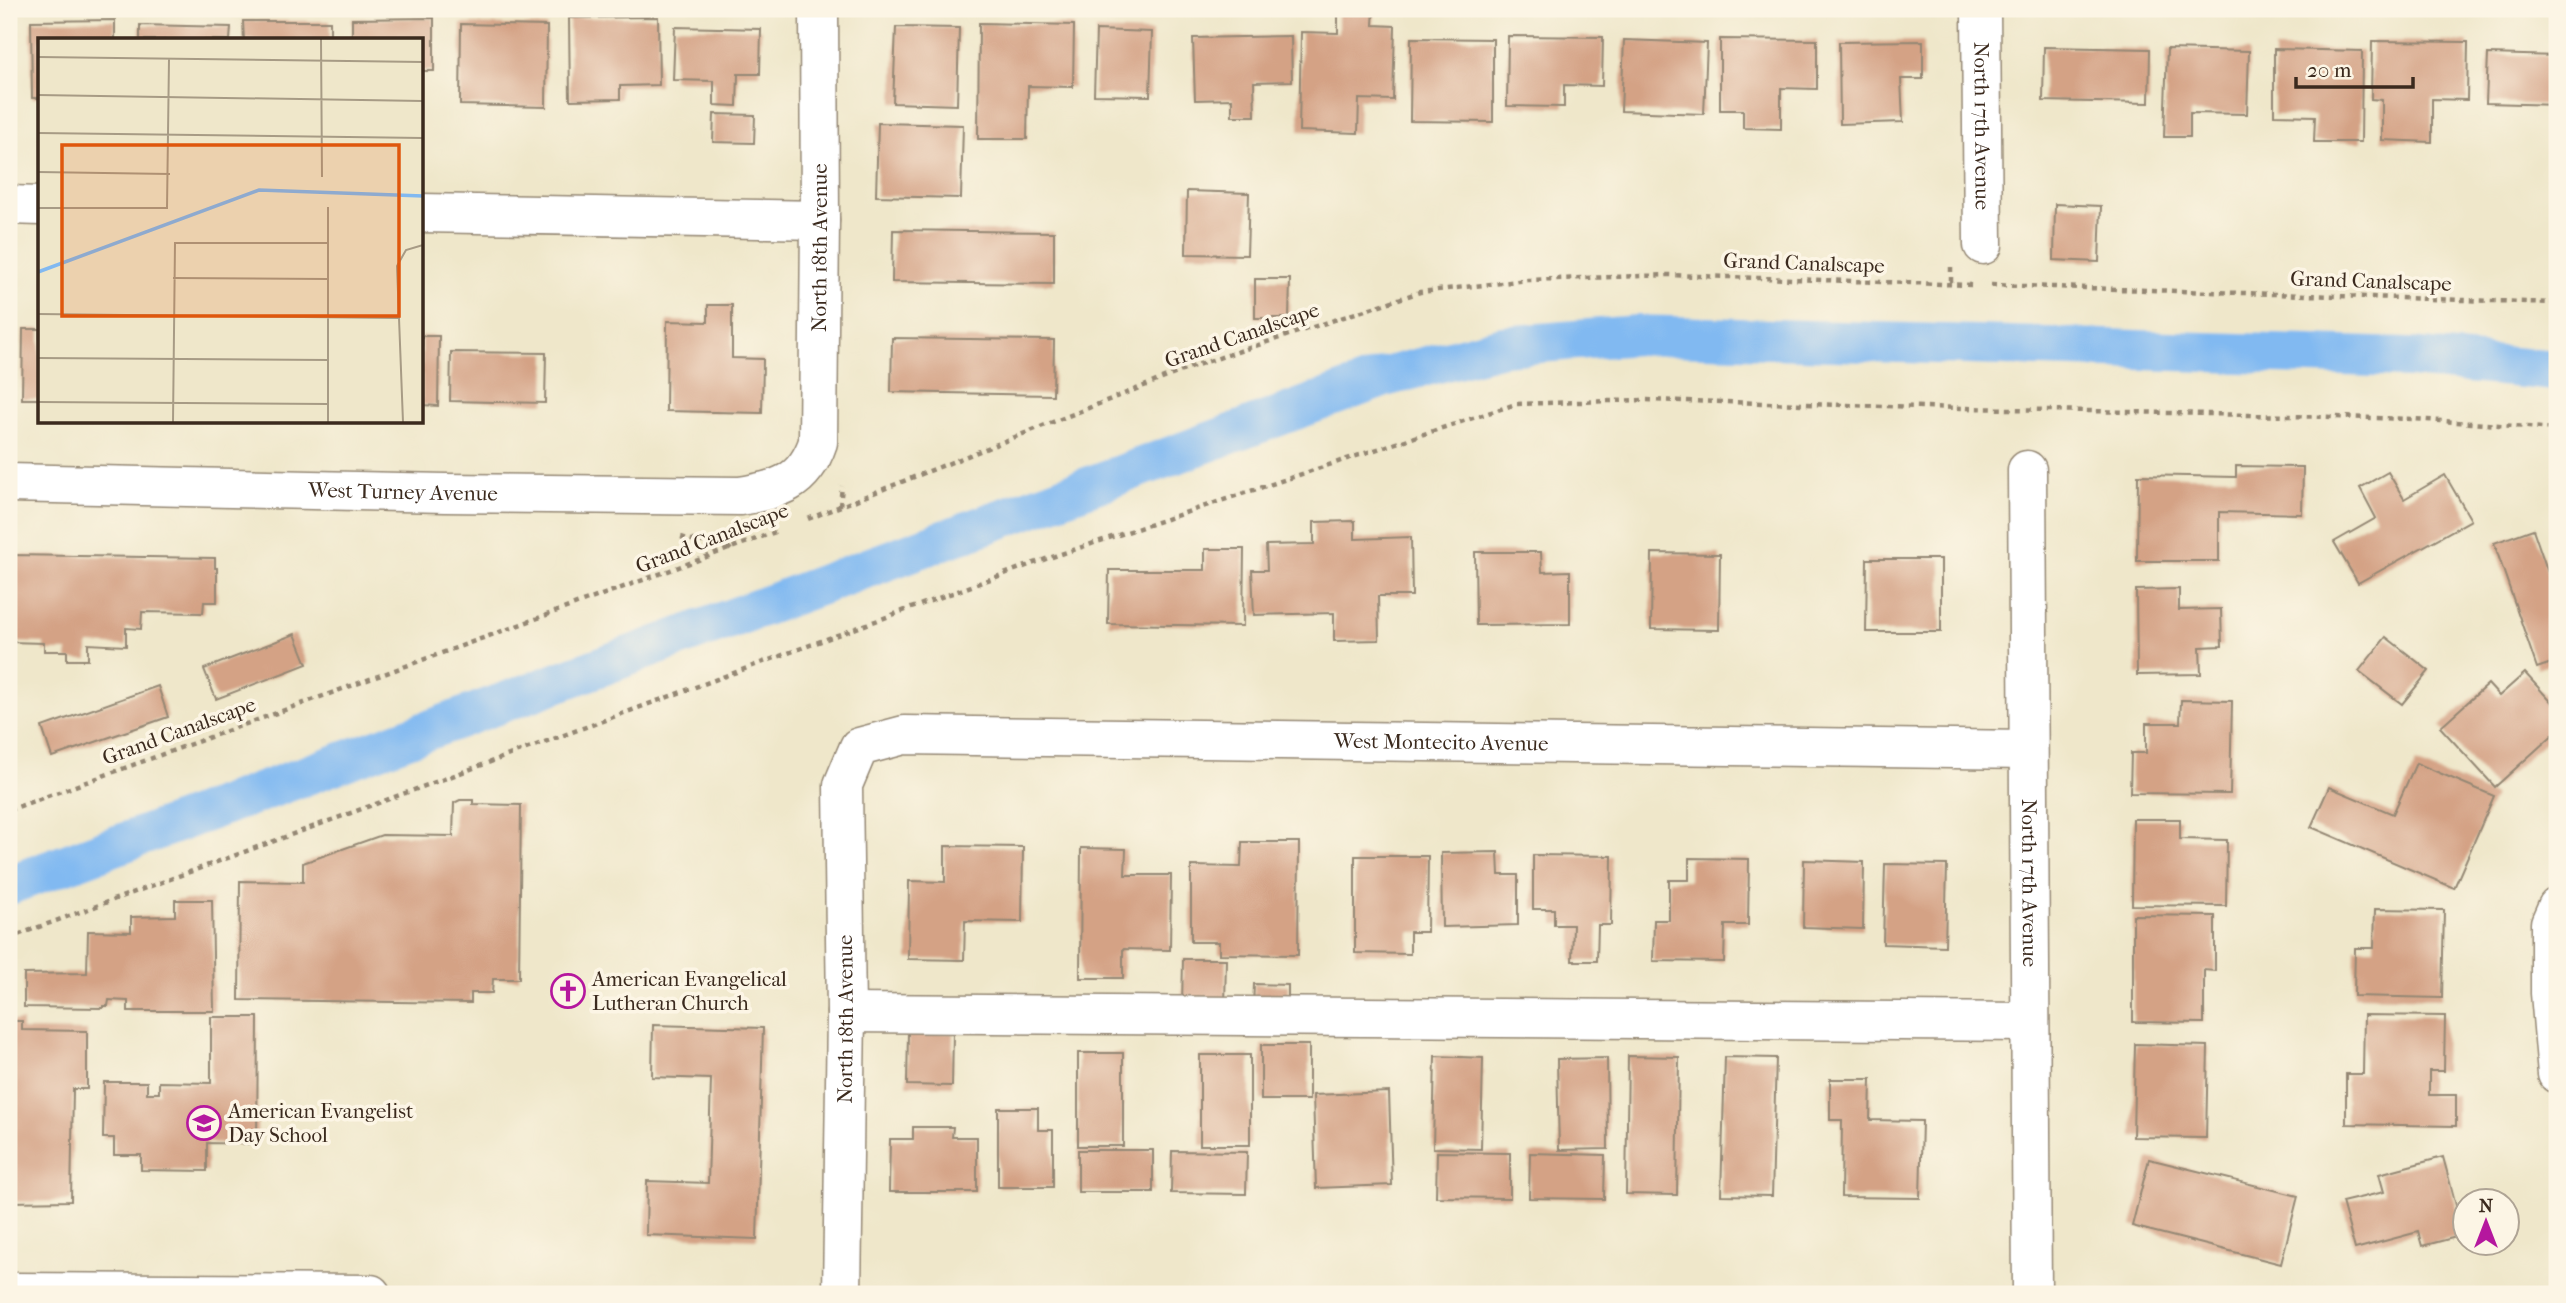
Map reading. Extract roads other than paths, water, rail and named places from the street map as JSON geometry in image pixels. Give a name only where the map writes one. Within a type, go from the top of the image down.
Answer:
[{"type":"street","name":"North 18th Avenue","points":[[795,480],[812,461],[818,442],[819,9]]},
{"type":"street","name":"North 17th Avenue","points":[[1981,9],[1983,245]]},
{"type":"street","points":[[9,205],[38,206]]},
{"type":"street","points":[[424,213],[820,220]]},
{"type":"street","name":"North 17th Avenue","points":[[2027,470],[2032,1294]]},
{"type":"street","name":"West Turney Avenue","points":[[9,484],[740,496],[769,491],[795,480]]},
{"type":"street","name":"West Montecito Avenue","points":[[859,747],[904,734],[2027,750]]},
{"type":"street","name":"North 18th Avenue","points":[[842,1294],[846,1013],[843,785],[859,747]]},
{"type":"street","points":[[2557,907],[2550,923],[2550,993],[2557,1074]]},
{"type":"street","points":[[846,1013],[2029,1022]]},
{"type":"street","points":[[9,1292],[371,1294]]},
{"type":"waterway","points":[[9,885],[1385,377],[1503,346],[1637,335],[2410,358],[2557,371]]},
{"type":"place","name":"American Evangelical Lutheran Church","points":[[568,991]]},
{"type":"place","name":"American Evangelist Day School","points":[[204,1123]]}]
